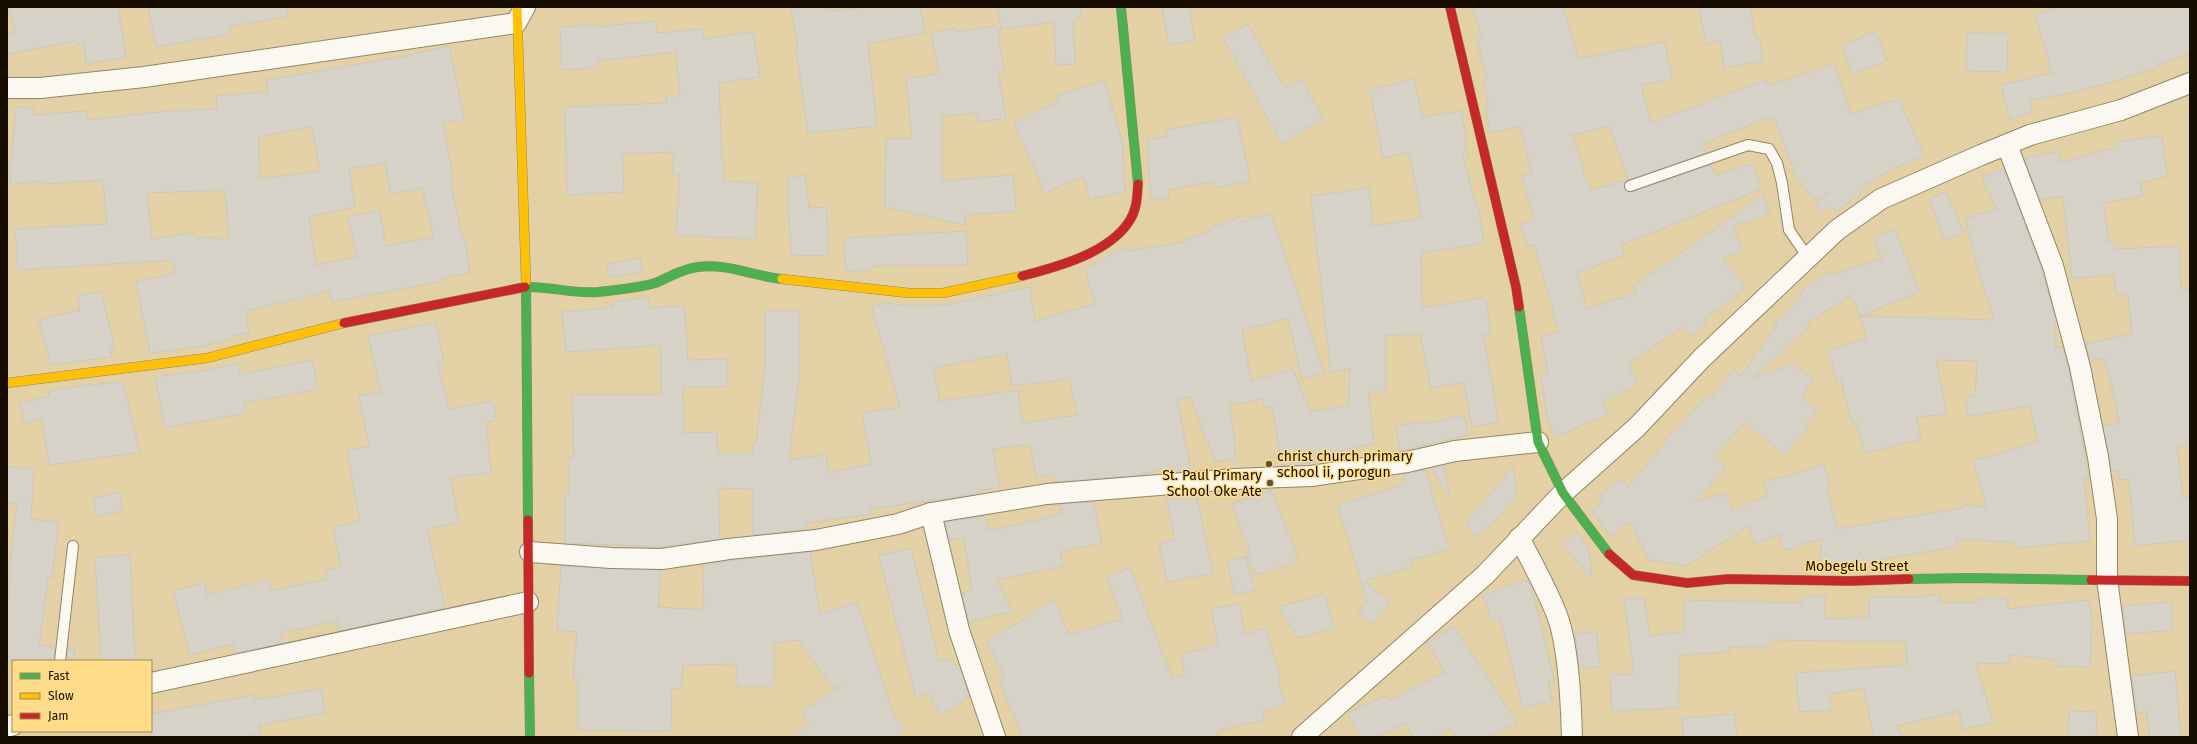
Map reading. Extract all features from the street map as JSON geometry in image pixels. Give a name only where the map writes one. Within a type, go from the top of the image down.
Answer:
[{"type":"street","points":[[7,383],[207,358],[342,323],[526,287],[542,287],[568,292],[597,292],[654,283],[676,272],[698,267],[726,267],[775,278],[909,293],[943,293],[981,286],[1054,268],[1085,256],[1117,235],[1130,220],[1137,203],[1136,164],[1121,7]]},
{"type":"street","name":"Mobegelu Street","points":[[1450,7],[1482,149],[1516,287],[1538,442],[1563,493],[1608,553],[1633,575],[1652,580],[1687,583],[1728,579],[1850,581],[1968,578],[2107,579],[2190,582]]},
{"type":"street","points":[[7,88],[40,88],[144,77],[519,12],[526,287],[530,552],[528,602],[530,737]]},
{"type":"street","points":[[1302,737],[1485,575],[1563,493],[1636,427],[1702,358],[1807,256],[1837,230],[1881,199],[2030,135],[2121,110],[2190,83]]},
{"type":"street","points":[[2007,145],[2053,266],[2080,367],[2098,457],[2107,519],[2107,579],[2128,737]]},
{"type":"street","points":[[530,552],[611,558],[662,559],[729,549],[816,540],[898,524],[931,513],[1047,494],[1234,479],[1311,476],[1407,462],[1455,451],[1538,442]]},
{"type":"street","points":[[931,513],[959,630],[995,737]]},
{"type":"street","points":[[1519,538],[1536,569],[1558,619],[1569,689],[1572,737]]},
{"type":"street","points":[[152,683],[528,602]]},
{"type":"lane","points":[[1630,186],[1748,145],[1770,149],[1777,163],[1782,183],[1789,230],[1807,256]]},
{"type":"lane","points":[[60,660],[73,546]]},
{"type":"building","points":[[9,7],[118,7],[126,58],[86,63],[84,43],[77,45],[76,41],[7,54],[7,34],[15,33]]},
{"type":"building","points":[[148,7],[286,7],[287,16],[229,27],[230,34],[156,47]]},
{"type":"building","points":[[791,7],[826,7],[827,12],[865,7],[920,7],[925,33],[868,44],[877,126],[808,133],[796,48],[798,47]]},
{"type":"building","points":[[998,7],[1081,7],[1081,17],[1073,19],[1075,64],[1056,65],[1054,22],[1001,29]]},
{"type":"building","points":[[1162,7],[1189,7],[1195,40],[1169,45]]},
{"type":"building","points":[[1473,7],[1563,7],[1579,59],[1665,42],[1672,79],[1641,85],[1651,123],[1766,80],[1767,86],[1834,65],[1851,114],[1899,99],[1924,156],[1892,169],[1858,190],[1861,193],[1836,212],[1831,206],[1821,213],[1815,205],[1829,193],[1813,199],[1796,176],[1774,116],[1703,143],[1706,153],[1625,181],[1624,188],[1632,192],[1711,165],[1715,176],[1752,164],[1761,189],[1621,245],[1624,255],[1577,273],[1587,309],[1637,293],[1633,287],[1763,195],[1769,214],[1733,226],[1742,251],[1722,258],[1746,287],[1704,320],[1706,323],[1692,336],[1689,333],[1687,334],[1682,327],[1628,364],[1638,384],[1603,401],[1608,414],[1556,437],[1547,418],[1541,375],[1548,372],[1541,336],[1559,332],[1534,244],[1527,246],[1521,224],[1535,220],[1522,176],[1532,173],[1520,126],[1491,133],[1485,106],[1489,105],[1483,81],[1487,80],[1476,36],[1481,35]],"holes":[[[1609,126],[1628,179],[1590,191],[1572,135]]]},
{"type":"building","points":[[1699,7],[1750,7],[1756,39],[1760,39],[1763,61],[1724,68],[1720,41],[1706,44]]},
{"type":"building","points":[[2060,7],[2190,7],[2190,54],[2158,64],[2159,67],[2122,78],[2123,79],[2071,93],[2029,100],[2032,113],[2010,119],[2001,85],[2052,73],[2035,14]]},
{"type":"building","points":[[656,21],[657,33],[702,29],[703,39],[753,32],[760,77],[719,83],[722,160],[724,160],[723,181],[758,183],[755,239],[676,235],[680,174],[673,174],[674,152],[622,154],[624,192],[567,195],[565,107],[667,103],[666,96],[680,96],[676,52],[597,61],[597,68],[562,70],[560,27],[595,25],[595,27]]},
{"type":"building","points":[[1248,24],[1284,88],[1301,79],[1323,119],[1282,143],[1223,38]]},
{"type":"building","points":[[997,26],[1004,71],[998,72],[1006,118],[979,122],[977,113],[942,116],[942,181],[1013,175],[1016,211],[965,215],[965,225],[885,207],[886,139],[912,139],[906,78],[939,74],[931,33],[955,28],[956,32]]},
{"type":"building","points":[[1876,32],[1887,61],[1853,74],[1842,45]]},
{"type":"building","points":[[1967,33],[2008,34],[2007,72],[1966,71]]},
{"type":"building","points":[[449,46],[464,119],[443,123],[454,181],[450,182],[462,235],[464,235],[470,273],[442,278],[443,281],[332,302],[329,291],[246,311],[249,333],[232,336],[233,338],[205,346],[150,353],[136,282],[175,273],[173,260],[18,270],[15,229],[107,224],[103,180],[43,184],[42,181],[11,184],[9,166],[11,165],[16,107],[33,108],[33,115],[86,111],[87,120],[167,111],[217,109],[216,96],[268,92],[266,80],[401,57]],"holes":[[[312,127],[320,171],[260,179],[258,137]],[[385,163],[391,194],[422,188],[434,237],[386,246],[379,210],[348,217],[357,257],[316,265],[309,217],[355,207],[349,169]],[[225,190],[229,239],[194,237],[194,233],[152,239],[147,193]]]},
{"type":"building","points":[[1414,79],[1423,117],[1461,111],[1467,138],[1464,139],[1468,156],[1463,157],[1476,205],[1478,205],[1484,243],[1421,253],[1422,308],[1485,297],[1491,333],[1483,334],[1499,422],[1472,427],[1464,382],[1431,388],[1420,334],[1386,335],[1386,392],[1368,392],[1374,444],[1316,456],[1317,462],[1282,466],[1272,406],[1265,408],[1262,399],[1229,406],[1234,433],[1235,460],[1215,461],[1190,396],[1177,400],[1191,471],[1162,473],[1161,469],[1141,475],[1055,482],[1053,474],[1036,477],[1030,444],[993,449],[1000,487],[978,491],[978,494],[871,509],[872,514],[806,523],[807,529],[753,535],[753,489],[718,488],[720,539],[661,547],[565,543],[565,493],[569,493],[569,457],[574,457],[572,395],[661,395],[661,345],[566,352],[562,312],[613,307],[612,302],[648,297],[649,308],[684,306],[688,360],[727,359],[727,387],[683,387],[684,433],[717,432],[717,454],[753,454],[753,444],[756,444],[765,366],[765,311],[799,311],[799,376],[789,460],[826,455],[829,473],[871,464],[862,413],[900,407],[872,307],[886,303],[909,306],[945,305],[1030,287],[1035,321],[1095,304],[1085,269],[1118,250],[1126,247],[1127,251],[1186,242],[1185,239],[1210,231],[1209,229],[1241,216],[1243,222],[1271,213],[1324,374],[1302,379],[1288,318],[1242,330],[1251,381],[1293,369],[1310,412],[1349,405],[1350,368],[1331,373],[1311,196],[1369,188],[1373,226],[1422,218],[1409,152],[1383,158],[1370,90]],"holes":[[[1007,353],[1012,386],[1069,379],[1078,415],[1022,423],[1018,390],[940,401],[933,368]]]},
{"type":"building","points":[[1104,81],[1122,140],[1125,192],[1089,199],[1084,176],[1045,193],[1014,122],[1059,101],[1057,95]]},
{"type":"building","points":[[1237,117],[1250,181],[1215,188],[1213,181],[1168,190],[1169,197],[1151,201],[1147,140],[1167,136],[1166,130]]},
{"type":"building","points":[[2162,136],[2167,176],[2140,183],[2143,196],[2104,203],[2108,243],[2114,242],[2116,249],[2179,246],[2181,290],[2190,289],[2190,445],[2177,447],[2183,497],[2190,497],[2190,540],[2135,546],[2129,479],[2119,480],[2118,470],[2112,472],[2103,426],[2119,423],[2116,403],[2104,358],[2090,361],[2086,344],[2132,334],[2128,294],[2116,295],[2114,275],[2072,278],[2063,196],[2040,200],[2024,158],[2059,151],[2061,162],[2118,147],[2117,142]]},
{"type":"building","points":[[2004,168],[2042,270],[2055,317],[2055,348],[2062,347],[2068,366],[2089,477],[2084,478],[2090,541],[2015,548],[2013,542],[1956,539],[1958,547],[1880,559],[1880,568],[1865,568],[1820,564],[1822,538],[1785,550],[1779,534],[1755,544],[1748,526],[1686,566],[1649,560],[1630,521],[1611,536],[1592,511],[1603,502],[1598,496],[1622,478],[1628,487],[1663,445],[1674,429],[1676,431],[1707,395],[1711,399],[1733,370],[1741,376],[1777,325],[1775,322],[1796,305],[1794,302],[1802,297],[1799,292],[1830,273],[1832,275],[1882,259],[1874,238],[1895,229],[1919,292],[1860,316],[1994,320],[1981,280],[1965,218],[1996,209],[1982,177]],"holes":[[[1852,295],[1867,338],[1828,351],[1838,383],[1841,380],[1852,424],[1857,423],[1865,453],[1921,439],[1916,417],[1947,414],[1936,360],[1977,361],[1975,396],[1965,397],[1968,416],[2030,406],[2038,442],[1973,461],[1987,507],[1963,505],[1963,508],[1837,529],[1826,487],[1830,486],[1824,465],[1764,482],[1768,496],[1733,510],[1725,493],[1694,502],[1726,468],[1714,456],[1744,423],[1785,454],[1807,428],[1805,426],[1818,410],[1801,397],[1814,379],[1792,364],[1753,378],[1810,326],[1807,323]]]},
{"type":"building","points":[[805,175],[809,208],[826,207],[829,255],[791,256],[787,177]]},
{"type":"building","points":[[1946,192],[1964,233],[1945,240],[1929,199]]},
{"type":"building","points":[[966,231],[968,265],[870,266],[870,270],[846,271],[844,238]]},
{"type":"building","points":[[640,258],[643,272],[609,277],[607,264]]},
{"type":"building","points":[[101,291],[115,349],[110,350],[112,357],[51,365],[39,320],[80,310],[77,296]]},
{"type":"building","points":[[436,322],[444,363],[438,365],[449,409],[493,401],[496,420],[486,422],[491,473],[450,477],[459,523],[427,529],[445,608],[339,631],[337,621],[281,633],[284,643],[235,653],[233,644],[190,655],[173,591],[204,583],[207,595],[268,580],[271,591],[327,579],[325,570],[341,567],[333,527],[360,521],[347,450],[369,446],[359,396],[381,392],[368,336]]},
{"type":"building","points":[[312,360],[318,389],[244,403],[246,413],[165,428],[155,377],[209,370],[237,363],[239,375]]},
{"type":"building","points":[[117,382],[118,384],[123,383],[140,452],[49,465],[42,419],[25,424],[20,404],[49,396],[48,393],[57,389]]},
{"type":"building","points":[[1464,415],[1468,435],[1400,451],[1396,426],[1427,422],[1427,424]]},
{"type":"building","points":[[1444,465],[1450,498],[1431,468]]},
{"type":"building","points":[[7,467],[34,469],[31,519],[59,523],[52,577],[48,577],[39,645],[55,647],[54,660],[7,661],[7,605],[11,572],[9,572],[17,503],[7,503]]},
{"type":"building","points":[[1513,467],[1517,495],[1493,524],[1474,536],[1466,523]]},
{"type":"building","points":[[1425,470],[1449,549],[1411,560],[1413,566],[1364,581],[1390,602],[1372,623],[1358,611],[1367,601],[1338,505],[1406,484],[1404,474]]},
{"type":"building","points":[[1271,490],[1298,561],[1257,574],[1246,556],[1251,555],[1232,504]]},
{"type":"building","points":[[119,492],[123,511],[97,516],[93,498]]},
{"type":"building","points":[[1196,494],[1213,573],[1167,582],[1159,543],[1175,540],[1166,496]]},
{"type":"building","points":[[1093,502],[1102,543],[1060,552],[1063,566],[997,580],[1012,611],[969,622],[962,593],[972,590],[964,538],[949,540],[945,522],[984,516],[989,531],[1062,514],[1060,504]]},
{"type":"building","points":[[1576,532],[1589,549],[1592,579],[1562,544]]},
{"type":"building","points":[[911,548],[939,661],[949,659],[952,665],[955,663],[962,674],[969,697],[941,715],[926,691],[916,698],[879,556]]},
{"type":"building","points":[[810,552],[820,614],[857,602],[893,714],[905,729],[896,737],[792,737],[809,723],[802,711],[841,686],[831,686],[799,640],[774,643],[774,686],[737,686],[737,664],[683,665],[681,689],[672,688],[671,731],[578,730],[578,680],[573,679],[577,632],[557,630],[561,566],[661,570],[658,607],[704,610],[703,564]]},
{"type":"building","points":[[130,555],[135,660],[101,660],[95,557]]},
{"type":"building","points":[[1245,557],[1255,590],[1235,594],[1227,561]]},
{"type":"building","points":[[1130,568],[1172,678],[1185,674],[1181,655],[1218,644],[1211,609],[1239,604],[1245,634],[1266,628],[1280,678],[1277,679],[1285,704],[1262,711],[1264,720],[1216,731],[1217,737],[1023,737],[999,680],[1005,678],[987,642],[1054,600],[1069,634],[1123,619],[1107,577]]},
{"type":"building","points":[[1528,580],[1535,600],[1554,680],[1548,681],[1552,701],[1523,708],[1500,619],[1492,622],[1483,595]]},
{"type":"building","points":[[1325,594],[1334,628],[1298,638],[1278,607]]},
{"type":"building","points":[[1939,594],[1940,603],[1977,602],[1977,598],[2008,598],[2008,609],[2089,600],[2093,631],[2091,631],[2090,667],[2056,666],[2056,660],[2010,655],[2010,663],[1976,664],[1993,722],[1963,729],[1959,711],[1896,726],[1903,737],[1874,737],[1863,688],[1830,694],[1831,710],[1799,712],[1796,673],[1907,665],[1906,642],[1770,640],[1771,646],[1729,647],[1729,652],[1679,655],[1678,708],[1612,711],[1610,675],[1634,674],[1624,598],[1644,599],[1650,636],[1684,632],[1684,600],[1802,603],[1803,596],[1825,596],[1825,619],[1869,617],[1869,597],[1919,597]]},
{"type":"building","points":[[2171,602],[2173,630],[2126,634],[2123,606]]},
{"type":"building","points":[[1454,626],[1517,723],[1489,737],[1455,737],[1451,729],[1436,737],[1413,737],[1406,723],[1376,737],[1360,737],[1348,713],[1385,696],[1388,701],[1445,672],[1427,643]]},
{"type":"building","points":[[1597,632],[1599,667],[1579,668],[1575,634]]},
{"type":"building","points":[[68,649],[75,650],[74,660],[67,660]]},
{"type":"building","points":[[2175,671],[2181,737],[2150,737],[2146,711],[2137,714],[2132,676]]},
{"type":"building","points":[[321,689],[325,713],[259,725],[261,734],[246,737],[151,737],[152,714],[253,695],[254,700]]},
{"type":"building","points":[[2069,711],[2097,712],[2096,737],[2068,737]]},
{"type":"building","points":[[1735,714],[1737,737],[1683,737],[1682,718]]},
{"type":"traffic: fast","points":[[1121,7],[1138,184]]},
{"type":"traffic: fast","points":[[525,287],[579,292],[627,289],[649,285],[686,270],[709,266],[730,268],[782,279]]},
{"type":"traffic: fast","points":[[526,282],[528,520]]},
{"type":"traffic: fast","points":[[1519,307],[1538,442],[1563,493],[1609,554]]},
{"type":"traffic: fast","points":[[1909,579],[1968,578],[2091,580]]},
{"type":"traffic: fast","points":[[529,673],[530,737]]},
{"type":"traffic: slow","points":[[517,7],[526,282]]},
{"type":"traffic: slow","points":[[782,279],[909,293],[943,293],[1022,276]]},
{"type":"traffic: slow","points":[[7,383],[207,358],[344,323]]},
{"type":"traffic: jam","points":[[1450,7],[1516,287],[1519,307]]},
{"type":"traffic: jam","points":[[1022,276],[1082,257],[1110,241],[1121,232],[1134,212],[1138,184]]},
{"type":"traffic: jam","points":[[344,323],[525,287]]},
{"type":"traffic: jam","points":[[528,520],[529,673]]},
{"type":"traffic: jam","points":[[1609,554],[1633,575],[1687,583],[1728,579],[1850,581],[1909,579]]},
{"type":"traffic: jam","points":[[2091,580],[2190,581]]},
{"type":"place","name":"christ church primary school ii, porogun","points":[[1269,464]]},
{"type":"place","name":"St. Paul Primary School Oke Ate","points":[[1270,483]]}]
